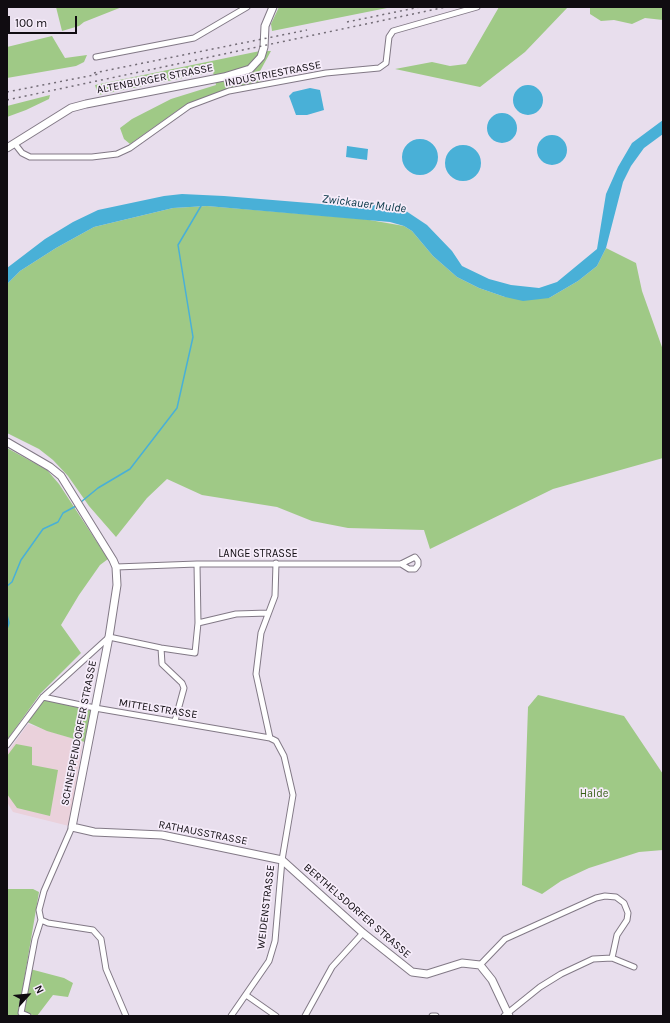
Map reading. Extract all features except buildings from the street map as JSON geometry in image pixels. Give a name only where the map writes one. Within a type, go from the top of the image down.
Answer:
[{"type":"street","points":[[96,56],[194,38],[247,7]]},
{"type":"street","name":"ALTENBURGER STRASSE","points":[[7,148],[71,108],[224,77],[250,69],[261,57],[264,47],[265,26],[273,7]]},
{"type":"street","name":"INDUSTRIESTRASSE","points":[[15,144],[22,153],[30,157],[117,154],[130,148],[189,106],[229,91],[326,73],[379,68],[386,63],[389,37],[393,31],[477,7]]},
{"type":"street","name":"SCHNEPPENDORFER STRASSE","points":[[7,442],[50,467],[61,476],[70,487],[113,560],[116,567],[117,585],[109,637],[72,828],[44,891],[39,910],[40,920],[35,939],[22,1014],[28,1016]]},
{"type":"street","points":[[270,738],[256,674],[261,633],[275,596],[276,563]]},
{"type":"street","name":"LANGE STRASSE","points":[[116,567],[276,563],[401,564]]},
{"type":"street","points":[[7,745],[43,697],[109,637],[161,648],[195,653],[198,623],[197,564]]},
{"type":"street","points":[[198,623],[236,614],[268,613]]},
{"type":"street","points":[[161,648],[162,664],[182,683],[184,688],[175,721]]},
{"type":"street","name":"MITTELSTRASSE","points":[[43,697],[95,708],[270,738]]},
{"type":"street","name":"WEIDENSTRASSE","points":[[231,1016],[269,960],[274,942],[282,860],[293,795],[284,756],[276,741],[270,738]]},
{"type":"street","name":"RATHAUSSTRASSE","points":[[72,828],[94,832],[162,835],[282,860]]},
{"type":"street","name":"BERTHELSDORFER STRASSE","points":[[282,860],[363,933],[412,972],[427,974],[462,963],[480,965]]},
{"type":"street","points":[[612,958],[617,935],[627,920],[628,913],[624,903],[616,897],[605,896],[596,898],[505,939],[480,965],[492,980],[507,1015],[540,987],[561,974],[594,959],[612,958],[634,967]]},
{"type":"street","points":[[40,920],[48,923],[93,930],[101,939],[106,969],[124,1016]]},
{"type":"street","points":[[305,1016],[332,968],[363,933]]},
{"type":"street","points":[[246,995],[276,1016]]},
{"type":"shaded area","points":[[28,724],[83,742],[69,826],[13,812],[7,802],[7,753]]},
{"type":"green space","points":[[56,7],[122,7],[84,22],[79,26],[62,31]]},
{"type":"green space","points":[[279,7],[392,7],[272,31],[271,24]]},
{"type":"green space","points":[[499,7],[568,7],[525,52],[480,87],[395,69],[432,62],[450,66],[466,64]]},
{"type":"green space","points":[[590,7],[663,7],[663,20],[645,18],[632,24],[614,20],[601,21],[590,14]]},
{"type":"green space","points":[[52,36],[65,58],[87,55],[84,62],[76,66],[7,78],[7,47]]},
{"type":"green space","points":[[260,51],[271,51],[259,73],[261,83],[199,100],[178,110],[130,144],[124,139],[120,128],[132,119],[171,99],[216,85],[213,72],[98,95],[95,85]]},
{"type":"green space","points":[[50,95],[49,99],[7,117],[7,106]]},
{"type":"green space","points":[[207,206],[364,219],[404,226],[412,231],[433,256],[457,277],[479,288],[505,297],[549,298],[578,281],[597,266],[606,248],[636,263],[642,291],[663,350],[663,458],[553,489],[430,549],[424,530],[348,528],[312,521],[277,507],[202,495],[167,479],[147,498],[116,537],[89,506],[68,476],[53,460],[39,449],[7,433],[7,284],[20,271],[56,248],[94,227],[173,208]]},
{"type":"green space","points":[[7,448],[47,470],[59,484],[108,559],[100,565],[79,595],[61,625],[81,653],[40,694],[7,740]]},
{"type":"green space","name":"Halde","points":[[538,695],[624,716],[663,774],[663,850],[639,852],[589,868],[561,881],[542,894],[522,885],[528,707]]},
{"type":"green space","points":[[43,697],[95,708],[88,743],[47,731],[25,721]]},
{"type":"green space","points":[[16,744],[32,747],[32,765],[58,770],[50,816],[17,808],[7,794],[7,756]]},
{"type":"green space","points":[[7,889],[33,889],[39,892],[18,1016],[7,1016]]},
{"type":"green space","points":[[30,969],[64,978],[73,983],[68,997],[53,995],[37,1016],[25,1013],[24,1009]]},
{"type":"water","points":[[528,85],[534,86],[542,94],[542,106],[534,114],[528,115],[522,114],[514,106],[513,100],[514,94],[522,86]]},
{"type":"water","points":[[310,88],[320,90],[324,110],[307,115],[296,115],[289,96],[293,92]]},
{"type":"water","points":[[502,113],[508,114],[516,122],[516,134],[508,142],[502,143],[496,142],[488,134],[487,128],[488,122],[496,114]]},
{"type":"water","points":[[663,120],[663,134],[644,148],[631,166],[623,182],[606,248],[597,266],[578,281],[549,298],[523,301],[505,297],[479,288],[457,277],[433,256],[412,231],[404,226],[390,222],[207,206],[173,208],[94,227],[56,248],[20,271],[7,284],[7,268],[45,239],[73,222],[98,210],[164,196],[182,194],[358,207],[378,204],[400,207],[427,225],[452,251],[462,266],[489,279],[511,285],[539,288],[557,282],[597,249],[606,194],[618,167],[632,143]]},
{"type":"water","points":[[552,135],[558,136],[566,144],[566,156],[558,164],[552,165],[546,164],[538,156],[537,150],[538,144],[546,136]]},
{"type":"water","points":[[420,139],[430,142],[435,147],[438,157],[435,167],[430,172],[420,175],[410,172],[405,167],[402,157],[405,147],[410,142]]},
{"type":"water","points":[[463,145],[473,148],[478,153],[481,163],[478,173],[473,178],[463,181],[453,178],[448,173],[445,163],[448,153],[453,148]]},
{"type":"water","points":[[347,146],[368,149],[367,160],[346,157]]},
{"type":"waterway","points":[[81,502],[98,488],[130,469],[177,408],[193,337],[178,245],[201,206]]},
{"type":"waterway","points":[[7,586],[12,582],[21,560],[43,529],[58,522],[63,513],[76,506]]},
{"type":"waterway","points":[[7,615],[9,623],[7,629]]},
{"type":"railway","points":[[347,22],[420,7]]},
{"type":"railway","points":[[7,100],[446,7]]},
{"type":"railway","points":[[94,73],[307,30]]},
{"type":"railway","points":[[7,92],[99,74]]},
{"type":"water label","name":"Zwickauer Mulde","points":[[364,204]]}]
